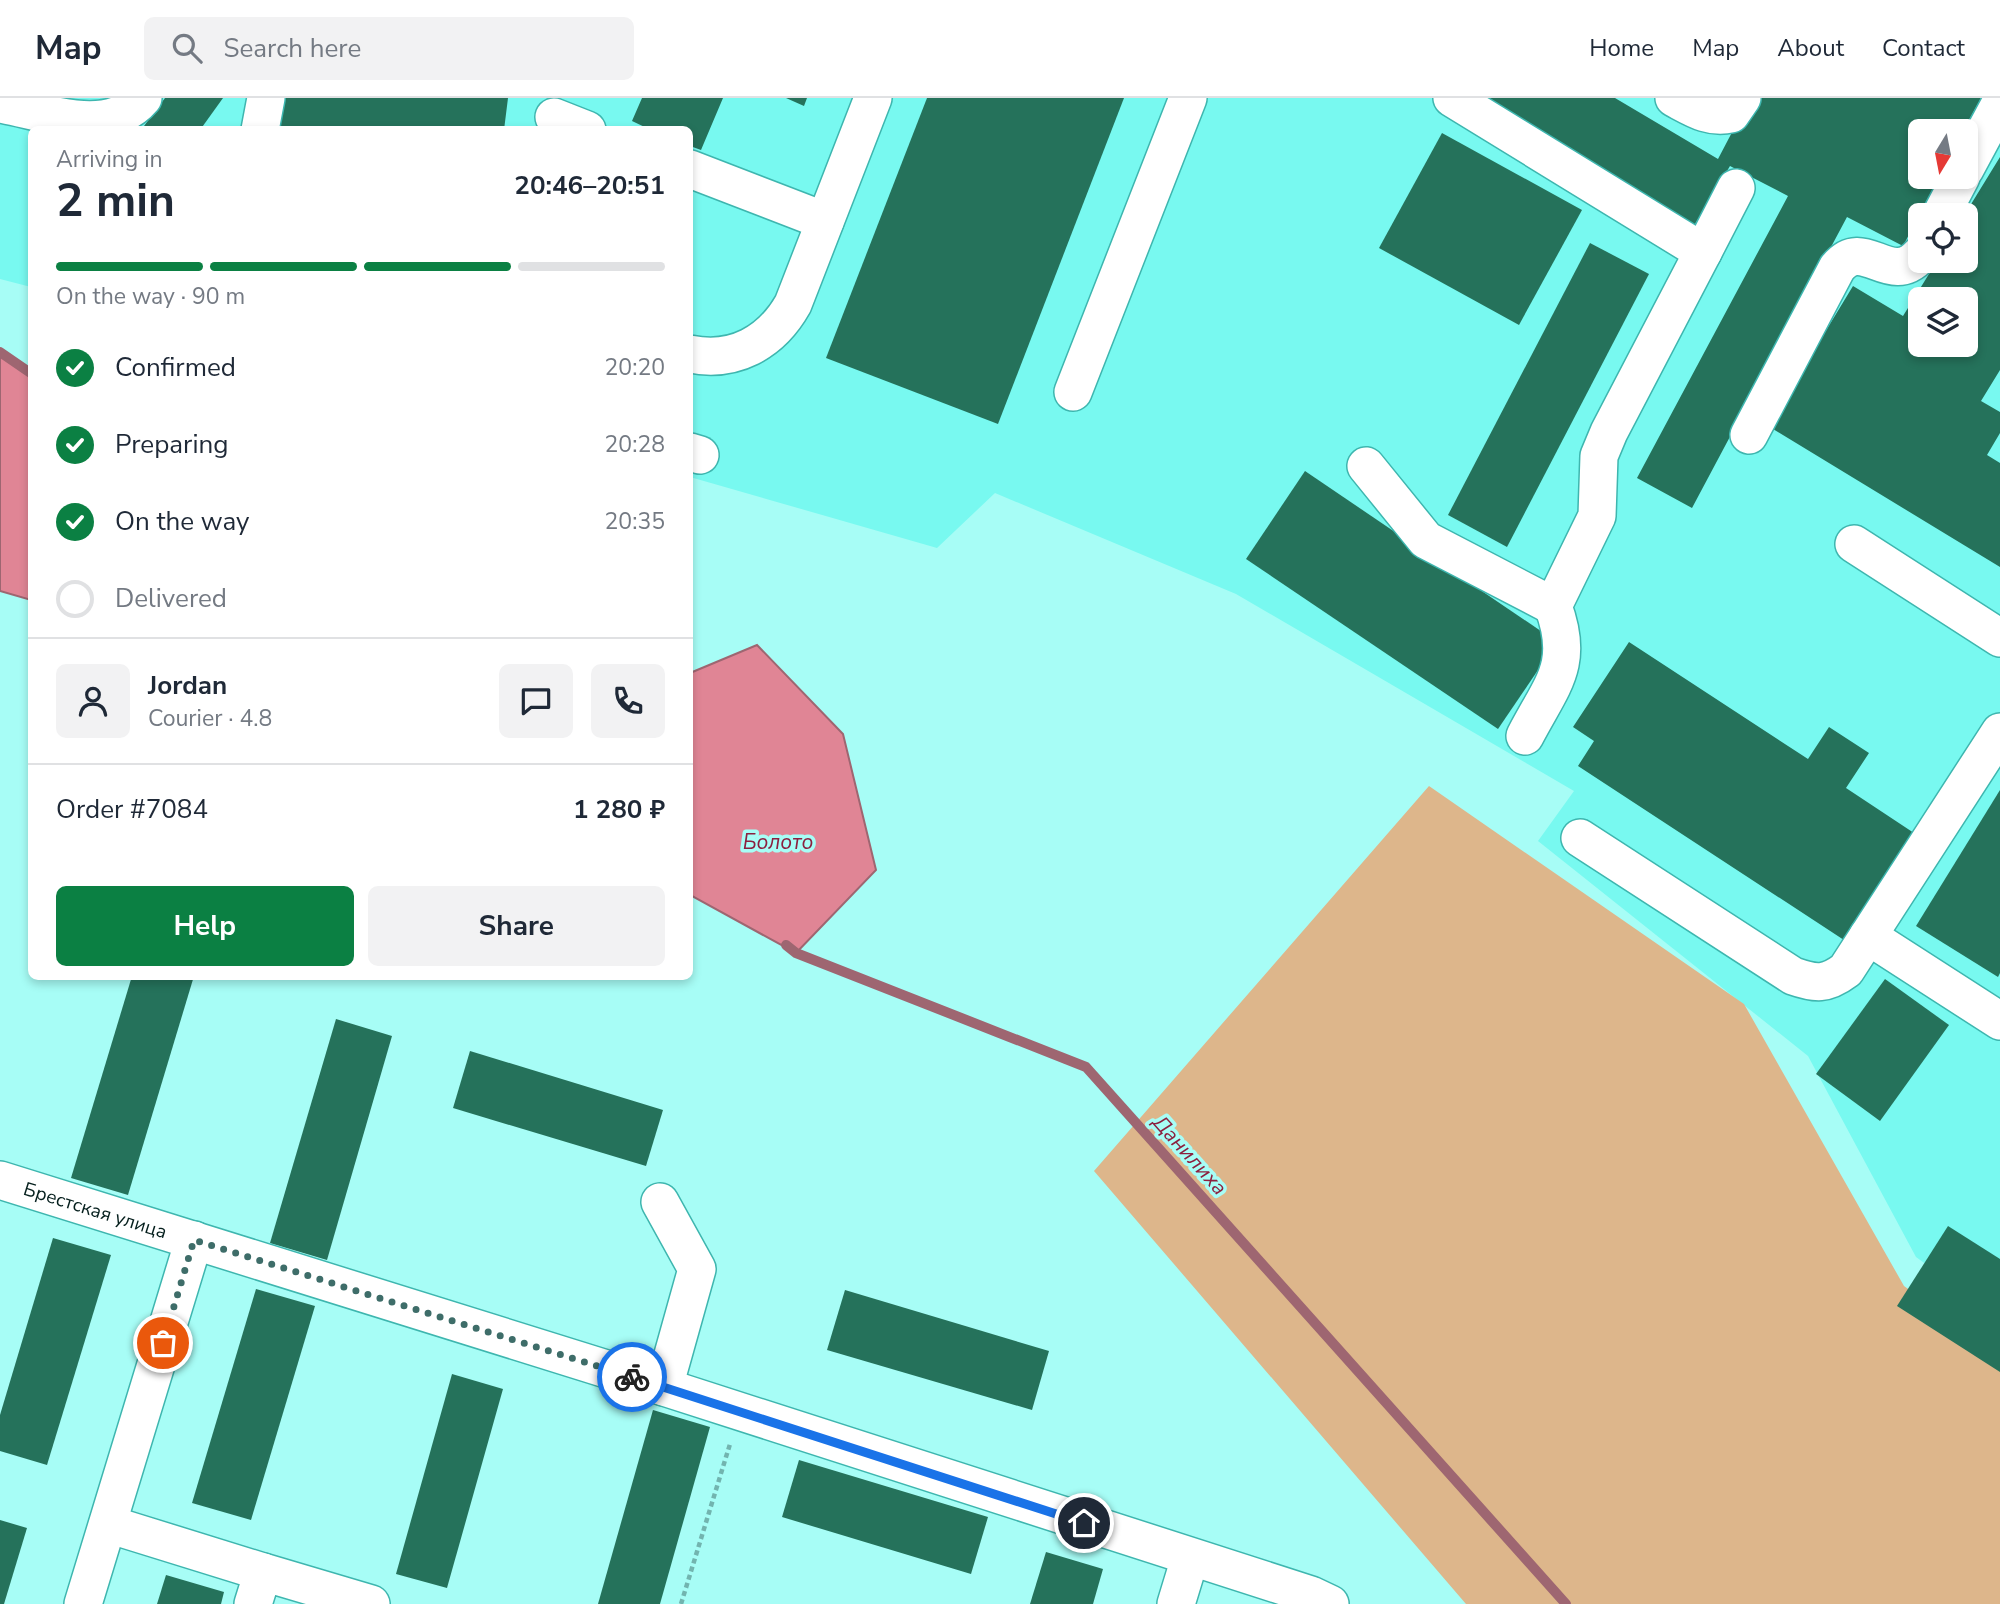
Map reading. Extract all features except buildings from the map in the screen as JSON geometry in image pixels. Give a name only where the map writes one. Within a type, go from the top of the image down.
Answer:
[{"type":"street","points":[[0,104],[107,121],[129,113],[143,98]]},
{"type":"street","points":[[261,126],[266,98]]},
{"type":"street","points":[[693,355],[712,359],[737,352],[780,327],[793,304],[873,98]]},
{"type":"street","points":[[1073,392],[1188,98]]},
{"type":"street","points":[[1452,98],[1703,252]]},
{"type":"street","points":[[1674,98],[1701,112],[1718,117],[1731,114],[1742,98]]},
{"type":"street","points":[[1978,145],[2000,104]]},
{"type":"street","points":[[693,170],[825,221]]},
{"type":"street","points":[[1553,606],[1597,516],[1600,456],[1609,432],[1737,188]]},
{"type":"street","points":[[1748,435],[1846,257],[1856,255],[1901,268],[1908,265]]},
{"type":"street","points":[[1366,466],[1426,540],[1553,606],[1562,629],[1565,652],[1558,673],[1525,736]]},
{"type":"street","points":[[1854,544],[2000,638]]},
{"type":"street","points":[[1580,838],[1793,976],[1816,984],[1832,981],[1846,970],[2000,732]]},
{"type":"street","points":[[1868,936],[2000,1021]]},
{"type":"street","name":"Брестская улица","points":[[0,1180],[740,1411],[1320,1600]]},
{"type":"street","points":[[660,1202],[698,1269],[664,1387]]},
{"type":"street","points":[[83,1604],[194,1240]]},
{"type":"street","points":[[108,1524],[258,1588],[371,1604]]},
{"type":"street","points":[[1175,1604],[1190,1558]]},
{"type":"path","points":[[681,1604],[740,1411]]},
{"type":"shaded area","points":[[0,98],[2000,98],[2000,1318],[1916,1257],[1808,1056],[1538,841],[1574,791],[1236,594],[995,493],[937,548],[693,478],[693,126],[28,126],[28,286],[0,279]]},
{"type":"shaded area","points":[[1429,786],[1744,1004],[1904,1286],[2000,1355],[2000,1604],[1466,1604],[1094,1171]]},
{"type":"water","points":[[0,352],[28,372],[28,599],[0,591]]},
{"type":"water","name":"Болото","points":[[757,645],[843,734],[876,870],[796,953],[693,897],[693,672]]},
{"type":"waterway","name":"Данилиха","points":[[0,352],[28,371]]},
{"type":"waterway","name":"Данилиха","points":[[786,945],[796,953],[1086,1067],[1566,1604]]},
{"type":"way so far","points":[[163,1343],[194,1240],[632,1377]]},
{"type":"route","points":[[632,1377],[1084,1523]]}]
